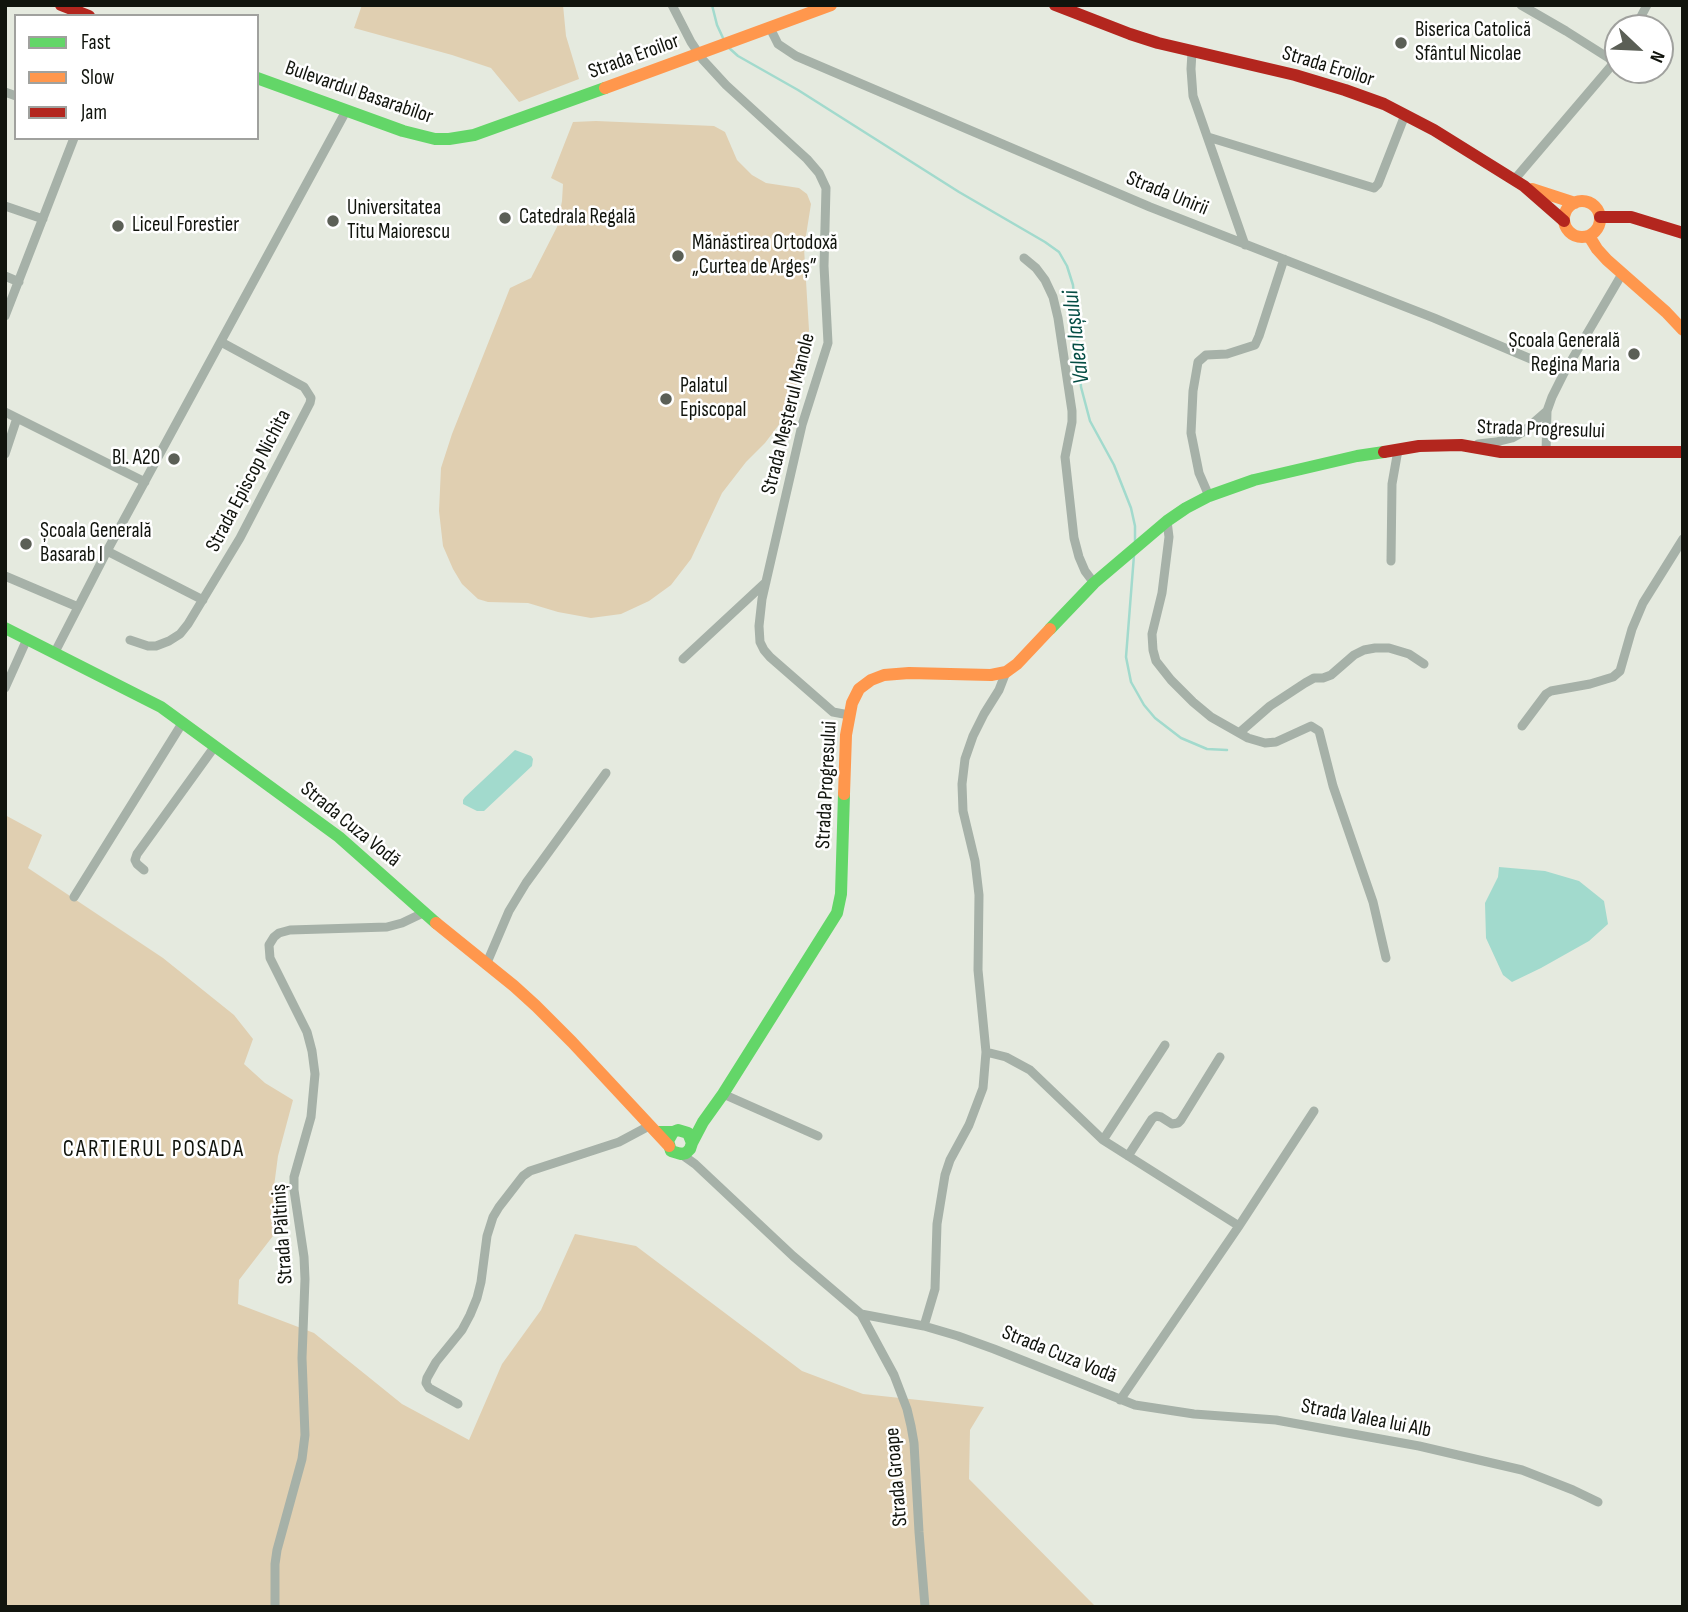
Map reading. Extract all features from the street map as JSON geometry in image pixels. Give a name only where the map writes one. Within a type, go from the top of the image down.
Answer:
[{"type":"street","points":[[61,5],[84,14]]},
{"type":"street","name":"Strada Meșterul Manole","points":[[672,5],[726,85],[807,159],[819,173],[826,188],[824,265],[828,343],[802,425],[766,581],[759,626],[760,642],[764,650],[833,712],[849,715]]},
{"type":"street","name":"Strada Eroilor","points":[[1055,5],[1130,34],[1192,52],[1325,83],[1375,101],[1434,130],[1519,183],[1564,221]]},
{"type":"street","points":[[1521,5],[1604,53]]},
{"type":"street","name":"Strada Eroilor","points":[[449,139],[496,128],[824,7]]},
{"type":"street","name":"Strada Unirii","points":[[770,28],[778,44],[796,56],[1150,207],[1445,323],[1564,373]]},
{"type":"street","points":[[1192,52],[1194,96],[1245,245]]},
{"type":"street","points":[[1575,203],[1567,210],[1564,221],[1566,227],[1573,235],[1584,238],[1590,236],[1598,228],[1600,217],[1591,203],[1575,203],[1519,183],[1604,76]]},
{"type":"street","name":"Bulevardul Basarabilor","points":[[259,79],[424,137],[449,139]]},
{"type":"street","points":[[55,652],[346,111]]},
{"type":"street","points":[[1208,136],[1374,188],[1378,184],[1405,115]]},
{"type":"street","points":[[5,316],[74,140]]},
{"type":"street","points":[[5,206],[43,219]]},
{"type":"street","points":[[1600,217],[1631,217],[1683,233]]},
{"type":"street","points":[[1590,236],[1597,249],[1683,330]]},
{"type":"street","points":[[1024,258],[1045,280],[1058,318],[1072,411],[1065,457],[1074,538],[1085,571],[1094,583]]},
{"type":"street","points":[[1209,496],[1199,472],[1191,433],[1193,391],[1198,362],[1206,355],[1227,354],[1255,345],[1284,260]]},
{"type":"street","points":[[1546,453],[1547,411],[1564,373],[1622,274]]},
{"type":"street","points":[[5,276],[19,282]]},
{"type":"street","name":"Strada Episcop Nichita","points":[[131,640],[156,646],[180,634],[240,538],[311,398],[304,387],[221,342]]},
{"type":"street","points":[[1461,445],[1512,438],[1547,411]]},
{"type":"street","points":[[5,412],[145,482]]},
{"type":"street","points":[[5,454],[17,418]]},
{"type":"street","name":"Strada Progresului","points":[[688,1149],[837,913],[841,894],[846,735],[852,703],[859,689],[871,680],[884,675],[909,673],[991,675],[1006,672],[1017,664],[1094,583],[1155,530],[1209,496],[1254,480],[1357,456],[1419,446],[1461,445],[1501,452],[1683,452]]},
{"type":"street","points":[[1391,561],[1392,484],[1398,450]]},
{"type":"street","points":[[1167,521],[1169,537],[1162,593],[1153,634],[1153,650],[1157,661],[1193,702],[1212,717],[1255,741],[1276,742],[1311,726],[1319,730],[1333,786],[1373,902],[1386,958]]},
{"type":"street","points":[[1522,726],[1551,691],[1590,684],[1613,677],[1620,671],[1643,603],[1683,539]]},
{"type":"street","points":[[107,551],[203,600]]},
{"type":"street","points":[[5,576],[78,607]]},
{"type":"street","points":[[683,659],[766,581]]},
{"type":"street","name":"Strada Cuza Vodă","points":[[5,628],[146,699],[183,722],[339,837],[423,914],[514,986],[554,1024],[671,1151],[688,1149],[695,1164],[793,1256],[862,1314],[924,1326],[994,1349],[1120,1400],[1240,1226],[1314,1111]]},
{"type":"street","points":[[5,688],[27,639]]},
{"type":"street","points":[[1239,733],[1270,706],[1314,678],[1331,675],[1364,650],[1389,648],[1409,653],[1424,664]]},
{"type":"street","points":[[924,1326],[935,1289],[935,1242],[945,1175],[950,1160],[970,1125],[984,1088],[986,1052],[978,970],[979,895],[975,860],[963,811],[962,784],[965,759],[973,736],[1006,672]]},
{"type":"street","points":[[74,897],[183,722]]},
{"type":"street","points":[[144,870],[135,860],[137,854],[215,746]]},
{"type":"street","points":[[486,965],[509,911],[526,883],[606,773]]},
{"type":"street","name":"Strada Păltiniș","points":[[275,1607],[277,1549],[302,1459],[305,1434],[302,1358],[305,1279],[295,1177],[311,1116],[315,1074],[307,1032],[270,958],[269,945],[279,933],[290,930],[387,927],[423,914]]},
{"type":"street","points":[[1103,1140],[1166,1045]]},
{"type":"street","points":[[986,1052],[1006,1057],[1030,1070],[1103,1140],[1240,1226]]},
{"type":"street","points":[[1128,1156],[1156,1116],[1178,1124],[1220,1058]]},
{"type":"street","points":[[723,1094],[818,1136]]},
{"type":"street","name":"Strada Progresului","points":[[678,1132],[703,1122]]},
{"type":"street","points":[[458,1404],[429,1388],[427,1378],[470,1315],[481,1282],[487,1236],[493,1217],[523,1177],[530,1171],[653,1129],[678,1132],[691,1138],[688,1149]]},
{"type":"street","points":[[669,1146],[668,1141],[678,1132]]},
{"type":"street","name":"Strada Groape","points":[[862,1314],[905,1400],[911,1426],[925,1607]]},
{"type":"street","name":"Strada Valea lui Alb","points":[[1120,1400],[1135,1405],[1194,1414],[1276,1420],[1419,1447],[1522,1470],[1598,1502]]},
{"type":"shaded area","points":[[362,5],[563,5],[566,36],[579,79],[519,102],[491,68],[354,28]]},
{"type":"shaded area","points":[[573,122],[714,126],[725,132],[737,160],[752,175],[766,183],[799,188],[807,194],[811,204],[804,248],[809,330],[804,367],[781,422],[722,493],[691,559],[671,585],[649,601],[621,614],[591,618],[528,603],[488,602],[478,599],[462,584],[453,569],[443,546],[439,511],[441,468],[510,288],[531,278],[557,227],[563,184],[551,178]]},
{"type":"shaded area","points":[[5,815],[42,835],[28,868],[163,958],[234,1015],[253,1039],[244,1064],[265,1083],[293,1100],[278,1156],[273,1194],[276,1232],[239,1280],[238,1304],[314,1333],[402,1404],[469,1440],[502,1364],[541,1310],[575,1234],[636,1246],[802,1371],[863,1394],[984,1407],[970,1430],[969,1479],[1096,1607],[5,1607]]},
{"type":"water","points":[[515,750],[531,756],[532,766],[484,811],[477,811],[463,804],[465,797]]},
{"type":"water","points":[[1499,867],[1545,871],[1579,881],[1604,901],[1608,924],[1589,941],[1512,982],[1503,975],[1486,938],[1485,903],[1498,877]]},
{"type":"waterway","name":"Valea Iașului","points":[[712,5],[723,38]]},
{"type":"waterway","name":"Valea Iașului","points":[[728,47],[738,56],[798,90],[1059,252],[1073,285],[1081,387],[1090,421],[1114,465],[1131,508],[1135,541]]},
{"type":"waterway","name":"Valea Iașului","points":[[1134,555],[1126,657],[1131,682],[1155,718],[1181,738],[1207,749],[1227,750]]},
{"type":"traffic: fast","points":[[259,79],[403,131],[435,139],[474,135],[605,88]]},
{"type":"traffic: fast","points":[[1050,629],[1094,583],[1186,508],[1209,496],[1254,480],[1384,452]]},
{"type":"traffic: fast","points":[[5,628],[161,707],[339,837],[436,923]]},
{"type":"traffic: fast","points":[[692,1143],[837,913],[841,894],[844,794]]},
{"type":"traffic: fast","points":[[657,1132],[678,1130],[688,1133],[692,1143],[686,1153],[671,1151],[668,1141],[673,1132]]},
{"type":"traffic: slow","points":[[605,88],[831,5]]},
{"type":"traffic: slow","points":[[1532,189],[1575,203]]},
{"type":"traffic: slow","points":[[1582,201],[1595,206],[1600,219],[1595,232],[1582,237],[1569,232],[1564,219],[1569,206],[1582,201]]},
{"type":"traffic: slow","points":[[1589,236],[1607,260],[1683,330]]},
{"type":"traffic: slow","points":[[844,794],[846,735],[852,703],[859,689],[884,675],[991,675],[1006,672],[1050,629]]},
{"type":"traffic: slow","points":[[436,923],[536,1006],[669,1146]]},
{"type":"traffic: jam","points":[[61,5],[84,14]]},
{"type":"traffic: jam","points":[[1055,5],[1158,43],[1295,75],[1384,104],[1434,130],[1524,186],[1564,221]]},
{"type":"traffic: jam","points":[[1600,217],[1631,217],[1683,233]]},
{"type":"traffic: jam","points":[[1384,452],[1419,446],[1461,445],[1501,452],[1683,452]]},
{"type":"place","name":"Biserica Catolică Sfântul Nicolae","points":[[1401,43]]},
{"type":"place","name":"Catedrala Regală","points":[[505,218]]},
{"type":"place","name":"Universitatea Titu Maiorescu","points":[[333,221]]},
{"type":"place","name":"Liceul Forestier","points":[[118,226]]},
{"type":"place","name":"Mănăstirea Ortodoxă „Curtea de Argeș”","points":[[678,256]]},
{"type":"place","name":"Școala Generală Regina Maria","points":[[1634,354]]},
{"type":"place","name":"Palatul Episcopal","points":[[666,399]]},
{"type":"place","name":"Bl. A20","points":[[174,459]]},
{"type":"place","name":"Școala Generală Basarab I","points":[[26,544]]},
{"type":"district","name":"CARTIERUL POSADA","points":[[154,1150]]}]
